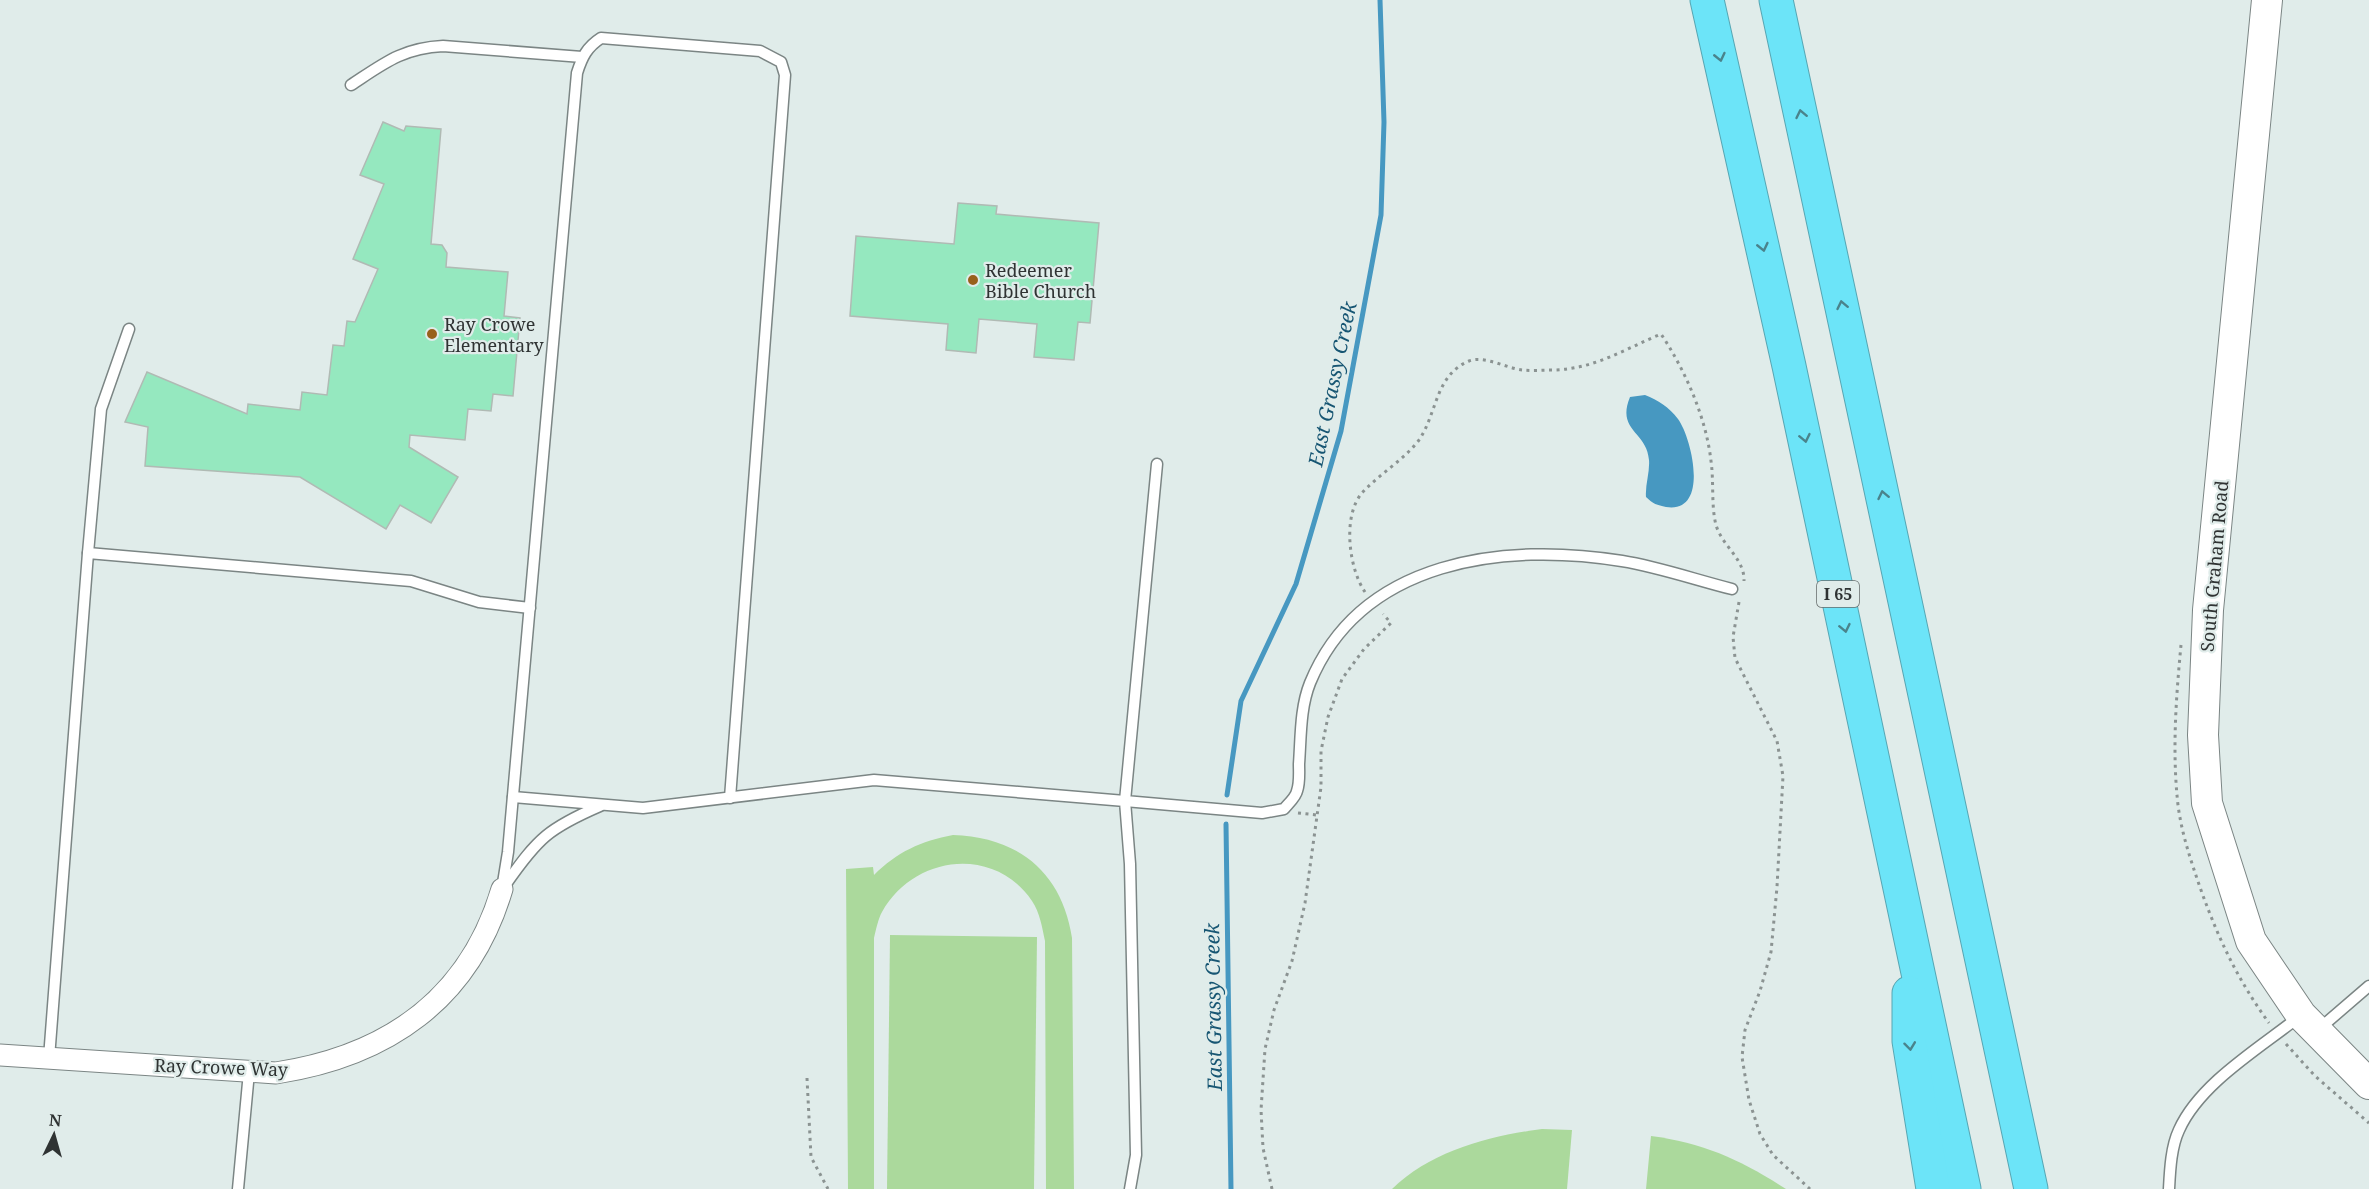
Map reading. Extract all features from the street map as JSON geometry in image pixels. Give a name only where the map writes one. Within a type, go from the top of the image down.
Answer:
[{"type":"highway","name":"I 65","points":[[1707,0],[1789,366],[1964,1189]]},
{"type":"highway","points":[[1776,0],[2031,1189]]},
{"type":"highway","points":[[1891,535],[2033,1129],[2052,1189]]},
{"type":"highway","points":[[1909,925],[1909,1041],[1933,1189]]},
{"type":"street","name":"South Graham Road","points":[[2267,0],[2208,610],[2203,735],[2207,803],[2251,941],[2309,1023],[2369,1084]]},
{"type":"street","name":"Ray Crowe Way","points":[[0,1055],[249,1072],[276,1073],[310,1068],[366,1049],[411,1024],[455,980],[473,956],[487,931],[502,889]]},
{"type":"lane","points":[[502,889],[513,797],[577,73],[582,57],[591,45],[602,38],[616,37],[760,51],[781,62],[785,75],[730,798]]},
{"type":"lane","points":[[351,85],[396,55],[420,47],[443,46],[582,57]]},
{"type":"lane","points":[[49,1058],[101,409],[129,329]]},
{"type":"lane","points":[[1130,1189],[1136,1155],[1130,864],[1125,801],[1157,464]]},
{"type":"lane","points":[[88,552],[411,580],[479,602],[530,608]]},
{"type":"lane","points":[[513,797],[644,808],[874,780],[1262,813],[1284,809],[1298,792],[1302,720],[1310,684],[1329,646],[1358,612],[1444,565],[1486,557],[1533,553],[1622,561],[1737,589]]},
{"type":"lane","points":[[502,889],[527,855],[551,829],[601,805]]},
{"type":"lane","points":[[2169,1189],[2170,1168],[2178,1131],[2199,1097],[2309,1023],[2369,986]]},
{"type":"lane","points":[[238,1189],[249,1072]]},
{"type":"path","points":[[1272,1189],[1263,1148],[1261,1120],[1265,1049],[1274,1010],[1292,961],[1305,903],[1328,717],[1342,679],[1364,649],[1391,623],[1363,590],[1349,549],[1351,521],[1360,495],[1419,440],[1441,386],[1469,360],[1482,359],[1521,370],[1555,370],[1587,366],[1620,354],[1661,334],[1672,350],[1695,400],[1711,459],[1716,524],[1722,540],[1743,567],[1737,589]]},
{"type":"path","points":[[1740,599],[1734,618],[1736,658],[1777,741],[1783,776],[1778,887],[1771,952],[1760,991],[1745,1030],[1742,1057],[1749,1100],[1760,1134],[1773,1155],[1810,1189]]},
{"type":"path","points":[[807,1078],[811,1157],[828,1189]]},
{"type":"green space","points":[[953,835],[976,837],[998,843],[1017,851],[1033,862],[1058,894],[1067,915],[1072,938],[1074,1189],[1046,1189],[1045,941],[1039,915],[1032,901],[1016,883],[997,871],[976,865],[955,864],[934,869],[914,878],[896,893],[878,921],[874,938],[874,1189],[848,1189],[846,869],[873,867],[874,875],[910,849]]},
{"type":"green space","points":[[890,935],[1037,937],[1034,1189],[887,1189]]},
{"type":"green space","points":[[1542,1129],[1572,1130],[1567,1189],[1392,1189],[1424,1165],[1462,1147],[1502,1136]]},
{"type":"green space","points":[[1651,1136],[1688,1143],[1722,1154],[1786,1189],[1646,1189]]},
{"type":"water","points":[[1645,395],[1663,404],[1675,415],[1688,442],[1694,473],[1693,487],[1688,499],[1680,506],[1660,506],[1646,497],[1649,465],[1647,450],[1629,424],[1627,417],[1630,397]]},
{"type":"building","name":"Ray Crowe Elementary","points":[[383,122],[404,131],[406,126],[441,129],[431,244],[442,245],[447,253],[446,267],[508,272],[504,316],[520,318],[513,396],[493,394],[491,411],[468,409],[465,440],[410,435],[409,447],[458,477],[431,523],[400,505],[386,529],[300,477],[145,466],[148,427],[125,422],[147,372],[247,414],[248,404],[300,410],[302,392],[327,395],[333,345],[344,346],[347,321],[355,322],[378,269],[353,259],[384,184],[360,175]]},
{"type":"building","name":"Redeemer Bible Church","points":[[958,203],[997,206],[996,214],[1099,223],[1090,323],[1078,322],[1074,360],[1034,357],[1037,324],[979,319],[976,353],[946,350],[948,324],[850,316],[856,236],[954,244]]},
{"type":"waterway","name":"East Grassy Creek","points":[[1227,795],[1241,701],[1296,584],[1341,431],[1381,215],[1384,122],[1380,0]]},
{"type":"waterway","name":"East Grassy Creek","points":[[1226,824],[1231,1189]]},
{"type":"place","name":"Redeemer Bible Church","points":[[973,280]]},
{"type":"place","name":"Ray Crowe Elementary","points":[[432,334]]}]
